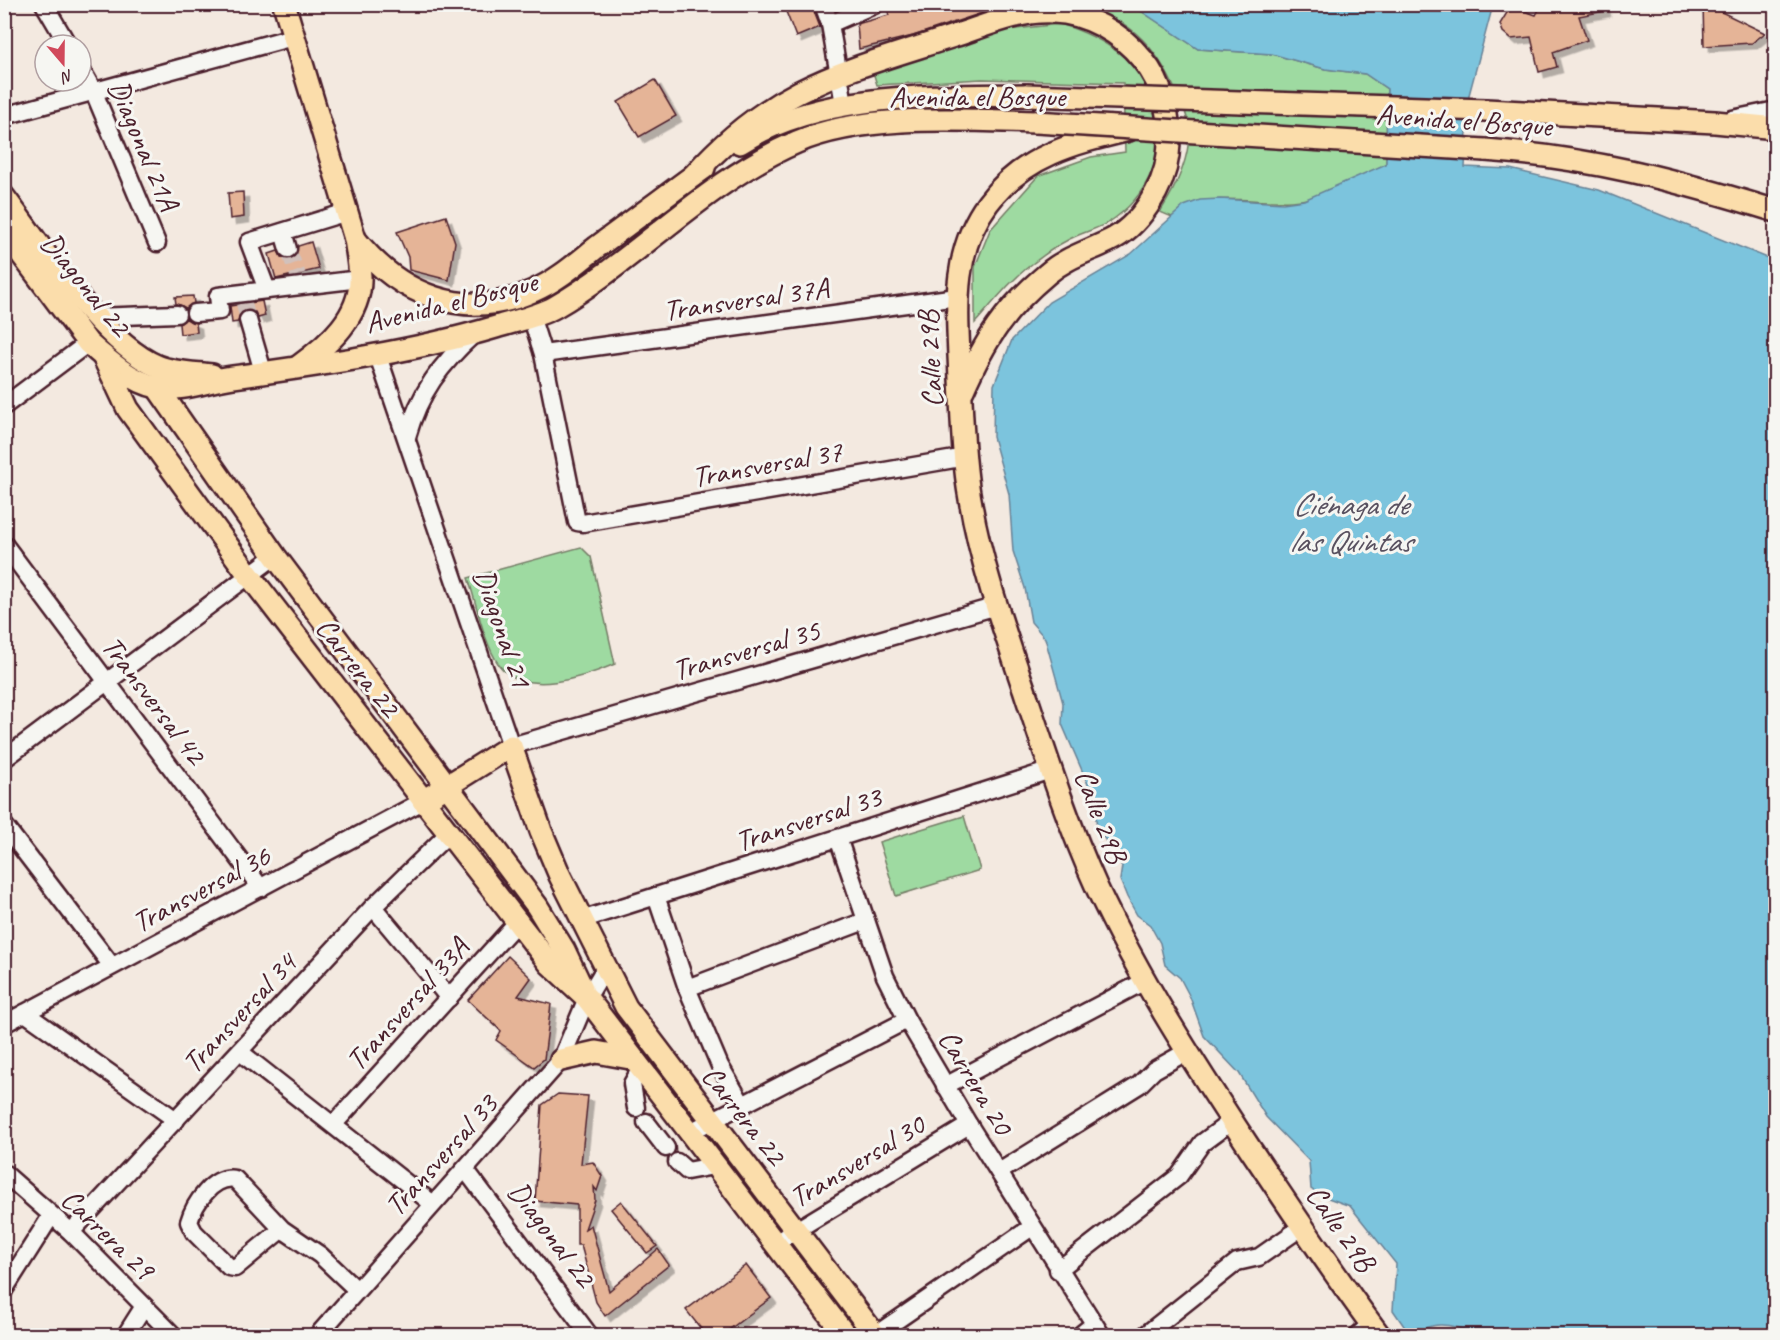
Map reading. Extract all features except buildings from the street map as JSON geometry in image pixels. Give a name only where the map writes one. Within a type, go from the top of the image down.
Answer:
[{"type":"main road","points":[[284,4],[355,239],[360,279],[356,300],[345,324],[332,339],[293,370]]},
{"type":"main road","points":[[694,175],[724,143],[751,120],[796,92],[839,73],[1010,19],[1037,12],[1075,15],[1113,32],[1134,49],[1159,86],[1167,113],[1168,154],[1155,193],[1128,228],[1111,240],[1059,264],[1023,295],[984,344],[961,395]]},
{"type":"main road","name":"Avenida el Bosque","points":[[355,239],[371,260],[390,277],[412,290],[437,299],[463,304],[489,303],[514,298],[551,282],[748,137],[771,125],[844,104],[951,96],[1026,94],[1486,110],[1715,122],[1776,128]]},
{"type":"main road","name":"Avenida el Bosque","points":[[157,387],[186,387],[233,377],[293,370],[476,333],[551,309],[753,164],[798,141],[845,128],[960,119],[1538,153],[1642,172],[1776,211]]},
{"type":"main road","name":"Calle 29B","points":[[1130,130],[1070,144],[1024,167],[988,203],[964,248],[958,271],[957,297],[961,395],[969,494],[977,535],[997,606],[1051,770],[1096,885],[1145,981],[1186,1052],[1369,1332]]},
{"type":"main road","name":"Diagonal 22","points":[[4,197],[95,317]]},
{"type":"main road","name":"Diagonal 22","points":[[4,231],[95,350],[123,371],[157,387]]},
{"type":"main road","name":"Avenida el Bosque","points":[[95,317],[117,339],[157,366],[233,377]]},
{"type":"main road","name":"Carrera 22","points":[[95,350],[128,409],[249,575],[423,801],[502,898],[550,964],[587,998]]},
{"type":"main road","name":"Carrera 22","points":[[157,387],[275,556],[537,906],[564,950],[587,998],[635,1064],[846,1335]]},
{"type":"main road","points":[[423,801],[511,746]]},
{"type":"main road","name":"Diagonal 21","points":[[511,746],[541,831],[581,920]]},
{"type":"main road","points":[[502,898],[581,920]]},
{"type":"main road","name":"Carrera 22","points":[[581,920],[639,1028],[875,1335]]},
{"type":"main road","points":[[561,1060],[596,1052],[635,1064]]},
{"type":"street","points":[[44,4],[61,33]]},
{"type":"street","points":[[824,4],[830,24],[844,104]]},
{"type":"street","points":[[830,24],[876,4]]},
{"type":"street","points":[[93,90],[293,37]]},
{"type":"street","name":"Diagonal 21A","points":[[93,90],[157,243]]},
{"type":"street","points":[[4,116],[83,93]]},
{"type":"street","points":[[1715,122],[1776,110]]},
{"type":"street","points":[[267,290],[249,242],[347,212]]},
{"type":"street","points":[[283,232],[288,249]]},
{"type":"street","points":[[195,313],[220,311],[218,296],[243,298],[300,280],[360,279]]},
{"type":"street","name":"Transversal 37A","points":[[543,354],[957,297]]},
{"type":"street","points":[[95,317],[177,314]]},
{"type":"street","points":[[531,316],[543,354]]},
{"type":"street","points":[[248,320],[264,375]]},
{"type":"street","points":[[407,436],[414,412],[439,368],[476,333]]},
{"type":"street","points":[[4,406],[95,350]]},
{"type":"street","name":"Diagonal 21","points":[[377,353],[511,746]]},
{"type":"street","name":"Transversal 37","points":[[543,354],[577,522],[595,521],[966,457]]},
{"type":"street","name":"Transversal 42","points":[[4,544],[261,888]]},
{"type":"street","points":[[4,759],[275,556]]},
{"type":"street","name":"Transversal 35","points":[[511,746],[997,606]]},
{"type":"street","name":"Transversal 33","points":[[581,920],[1051,770]]},
{"type":"street","name":"Transversal 36","points":[[4,1024],[423,801]]},
{"type":"street","points":[[4,825],[112,966]]},
{"type":"street","name":"Transversal 34","points":[[71,1232],[373,907],[449,832]]},
{"type":"street","name":"Carrera 20","points":[[838,838],[885,976],[908,1020],[945,1086],[1058,1270],[1098,1330]]},
{"type":"street","points":[[656,896],[687,988],[720,1066],[742,1104]]},
{"type":"street","points":[[373,907],[449,998]]},
{"type":"street","name":"Transversal 33A","points":[[334,1124],[519,920]]},
{"type":"street","points":[[687,988],[865,921]]},
{"type":"street","name":"Transversal 33","points":[[317,1335],[561,1060],[587,998],[605,968]]},
{"type":"street","name":"Transversal 30","points":[[945,1086],[1145,981]]},
{"type":"street","points":[[25,1013],[176,1120]]},
{"type":"street","points":[[688,1132],[908,1020]]},
{"type":"street","points":[[240,1052],[433,1204]]},
{"type":"street","points":[[999,1172],[1140,1085],[1154,1070],[1186,1052]]},
{"type":"street","points":[[635,1064],[632,1084],[636,1108]]},
{"type":"street","points":[[1058,1270],[1179,1176],[1202,1143],[1232,1121]]},
{"type":"street","points":[[646,1122],[666,1148]]},
{"type":"street","name":"Transversal 30","points":[[775,1244],[969,1125]]},
{"type":"street","points":[[677,1162],[687,1171],[714,1166]]},
{"type":"street","name":"Diagonal 22","points":[[465,1169],[590,1335]]},
{"type":"street","name":"Carrera 29","points":[[4,1173],[71,1232],[174,1335]]},
{"type":"street","points":[[282,1229],[235,1268],[229,1267],[194,1232],[189,1222],[194,1206],[217,1181],[235,1179],[282,1229],[320,1255],[357,1290]]},
{"type":"street","points":[[4,1290],[51,1216]]},
{"type":"street","points":[[875,1335],[1032,1227]]},
{"type":"street","points":[[1144,1335],[1238,1262],[1259,1257],[1302,1227]]},
{"type":"street","points":[[125,1335],[144,1306]]},
{"type":"street","points":[[1079,1335],[1098,1330]]},
{"type":"green space","points":[[1062,5],[1132,5],[1198,49],[1272,54],[1325,69],[1365,74],[1387,89],[1386,164],[1345,185],[1312,198],[1284,201],[1217,199],[1186,207],[1172,217],[1160,212],[1176,184],[1189,141],[1189,125],[1179,97],[1155,54],[1130,29],[1100,12]]},
{"type":"green space","points":[[1060,24],[1089,35],[1115,50],[1127,59],[1146,83],[1158,113],[1160,130],[1155,164],[1139,194],[1128,207],[1109,222],[1062,243],[1032,264],[1009,285],[975,323],[975,267],[990,230],[1038,176],[1091,157],[1125,152],[1123,83],[982,79],[877,85],[873,72],[1007,30]]},
{"type":"green space","points":[[581,547],[591,557],[615,664],[572,679],[555,682],[523,681],[510,675],[499,665],[493,655],[468,578]]},
{"type":"green space","points":[[964,816],[980,870],[896,896],[879,842]]},
{"type":"water","name":"Ciénaga de las Quintas","points":[[1132,5],[1493,5],[1469,95],[1465,167],[1510,169],[1599,190],[1775,261],[1775,1335],[1480,1336],[1444,1325],[1408,1332],[1393,1310],[1396,1264],[1350,1206],[1320,1195],[1311,1189],[1309,1161],[1266,1117],[1239,1073],[1204,1036],[1190,997],[1180,978],[1165,965],[1160,943],[1150,925],[1137,915],[1127,897],[1120,880],[1122,866],[1097,827],[1093,796],[1062,724],[1063,703],[1045,638],[1031,622],[1025,588],[1013,551],[1009,494],[993,437],[994,385],[1012,340],[1049,302],[1131,254],[1184,206],[1200,200],[1220,199],[1283,203],[1304,200],[1386,164],[1387,89],[1365,74],[1325,69],[1272,54],[1198,49]]},
{"type":"tunnel","points":[[288,249],[298,275]]},
{"type":"tunnel","points":[[244,303],[248,320]]}]
